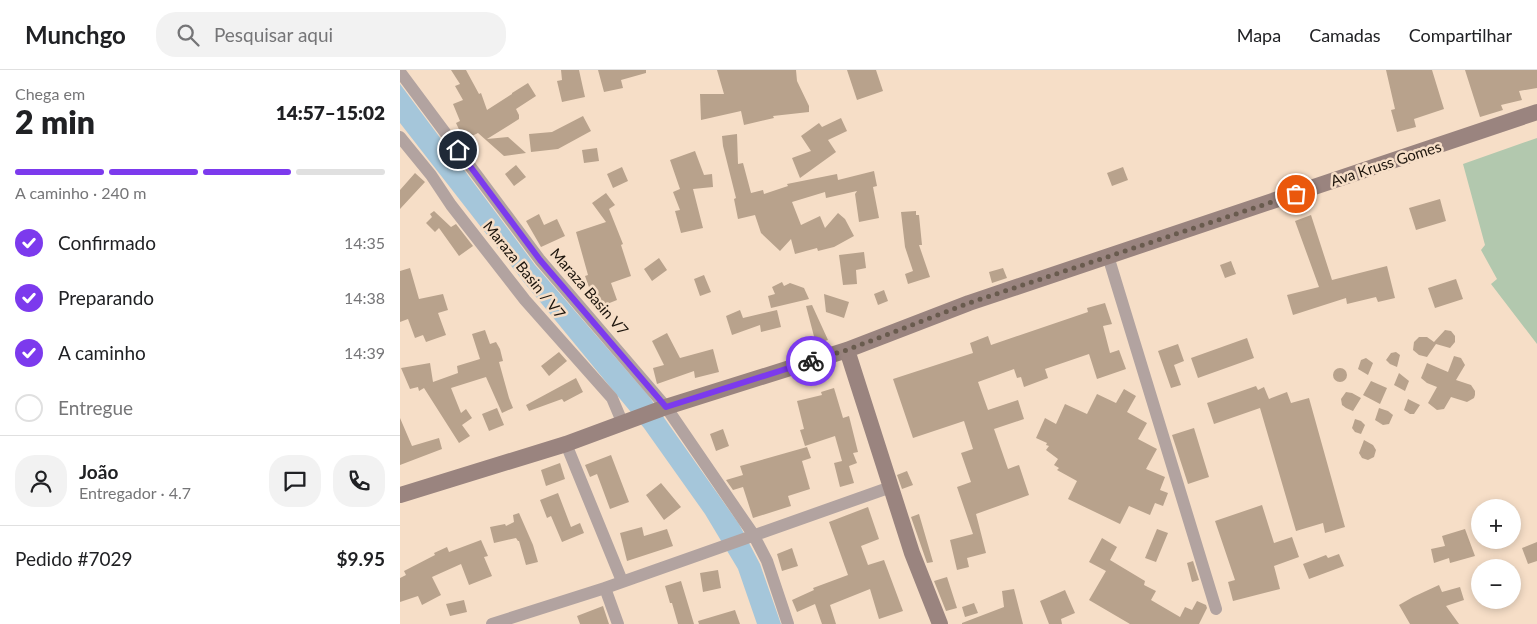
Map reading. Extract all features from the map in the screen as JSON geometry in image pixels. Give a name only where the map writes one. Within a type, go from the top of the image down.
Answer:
[{"type":"street","name":"Maraza Basin V7","points":[[400,72],[540,260],[666,407],[753,534],[767,561],[788,624]]},
{"type":"street","name":"Ava Kruss Gomes","points":[[400,495],[566,444],[666,407],[847,350],[969,303],[1537,112]]},
{"type":"street","name":"Maraza Basin / V7","points":[[400,137],[525,300],[612,398],[624,424]]},
{"type":"street","points":[[1108,256],[1216,609]]},
{"type":"street","points":[[847,350],[912,553],[940,624]]},
{"type":"street","points":[[566,444],[622,581]]},
{"type":"street","points":[[492,624],[605,588],[891,486]]},
{"type":"street","points":[[605,588],[618,624]]},
{"type":"green space","points":[[1537,138],[1537,344],[1491,284],[1497,279],[1481,250],[1485,245],[1463,164]]},
{"type":"water","points":[[400,84],[535,265],[648,395],[739,524],[760,564],[781,624],[757,624],[738,569],[705,514],[644,428],[523,281],[400,123]]},
{"type":"building","points":[[451,70],[466,70],[479,94],[481,93],[487,110],[528,83],[536,96],[516,109],[519,119],[487,139],[508,137],[526,153],[504,156],[478,133],[464,140],[456,123],[460,121],[453,104],[463,100],[455,86],[460,84]]},
{"type":"building","points":[[561,70],[579,70],[585,97],[562,102],[557,81],[562,80]]},
{"type":"building","points":[[598,70],[646,70],[646,73],[621,80],[623,88],[604,92]]},
{"type":"building","points":[[717,70],[796,70],[797,81],[809,106],[809,112],[773,116],[774,118],[744,125],[741,111],[701,120],[700,94],[724,94]]},
{"type":"building","points":[[847,70],[876,70],[883,91],[857,100]]},
{"type":"building","points":[[1386,70],[1432,70],[1444,109],[1414,119],[1416,127],[1397,132],[1391,110],[1395,109]]},
{"type":"building","points":[[1465,70],[1537,70],[1537,88],[1519,91],[1522,100],[1501,105],[1503,110],[1480,117]]},
{"type":"building","points":[[583,116],[591,131],[558,149],[531,152],[529,134],[552,132]]},
{"type":"building","points":[[841,118],[847,131],[828,140],[836,152],[800,178],[792,158],[811,151],[801,136],[819,123],[822,127]]},
{"type":"building","points":[[737,134],[738,164],[743,163],[751,193],[763,190],[764,194],[788,186],[787,184],[837,174],[838,180],[874,171],[877,186],[873,187],[879,218],[859,222],[855,194],[857,191],[826,198],[825,192],[792,202],[801,225],[820,216],[825,228],[838,213],[845,219],[854,236],[834,247],[818,251],[817,248],[795,254],[791,239],[780,251],[761,233],[755,215],[738,219],[734,199],[736,198],[722,136]]},
{"type":"building","points":[[597,148],[599,161],[584,163],[582,150]]},
{"type":"building","points":[[695,151],[704,175],[712,174],[713,187],[693,189],[703,228],[681,233],[675,211],[680,210],[673,192],[680,189],[670,160]]},
{"type":"building","points":[[516,165],[526,177],[514,186],[505,174]]},
{"type":"building","points":[[622,167],[628,181],[613,188],[607,174]]},
{"type":"building","points":[[1123,167],[1128,180],[1112,186],[1107,173]]},
{"type":"building","points":[[415,173],[425,182],[400,209],[400,190]]},
{"type":"building","points":[[606,193],[615,205],[609,209],[623,244],[621,245],[631,276],[611,283],[617,300],[602,306],[595,288],[590,290],[585,276],[588,275],[576,232],[606,222],[592,203]]},
{"type":"building","points":[[1440,199],[1446,221],[1416,230],[1409,208]]},
{"type":"building","points":[[434,211],[451,227],[456,224],[473,246],[459,256],[439,228],[435,232],[426,223],[432,217],[430,214]]},
{"type":"building","points":[[916,211],[916,215],[919,215],[922,245],[919,245],[930,277],[908,284],[905,274],[913,271],[905,247],[901,212]]},
{"type":"building","points":[[539,214],[544,225],[557,219],[565,236],[541,247],[526,221]]},
{"type":"building","points":[[1311,215],[1332,280],[1387,266],[1395,298],[1378,302],[1376,297],[1347,304],[1346,298],[1293,315],[1287,295],[1319,287],[1295,221]]},
{"type":"building","points":[[864,252],[866,268],[856,270],[857,284],[843,285],[839,255]]},
{"type":"building","points":[[659,258],[667,270],[652,281],[644,269]]},
{"type":"building","points":[[1231,261],[1236,274],[1225,278],[1220,265]]},
{"type":"building","points":[[410,268],[419,299],[443,294],[448,310],[438,313],[446,335],[426,342],[423,335],[415,338],[408,319],[400,322],[400,271]]},
{"type":"building","points":[[1003,268],[1007,278],[992,283],[989,272]]},
{"type":"building","points":[[704,275],[711,292],[700,296],[694,279]]},
{"type":"building","points":[[1456,279],[1463,299],[1435,308],[1428,288]]},
{"type":"building","points":[[782,282],[784,286],[790,283],[804,288],[809,299],[771,308],[768,296],[775,294],[772,287]]},
{"type":"building","points":[[884,290],[888,301],[878,305],[874,294]]},
{"type":"building","points":[[824,294],[849,302],[844,318],[826,312]]},
{"type":"building","points":[[1105,303],[1112,324],[1103,326],[1110,353],[1119,350],[1126,369],[1097,379],[1089,354],[1045,369],[1048,378],[1024,387],[1021,377],[1017,378],[1014,369],[978,382],[988,410],[1018,400],[1024,419],[994,429],[1008,469],[1019,465],[1029,495],[976,514],[986,553],[967,558],[969,567],[957,570],[950,540],[973,534],[957,487],[971,482],[961,453],[973,449],[964,421],[913,438],[893,379],[973,353],[970,343],[988,336],[991,345],[1088,312],[1087,308]]},
{"type":"building","points":[[812,305],[828,340],[816,344],[806,306]]},
{"type":"building","points":[[740,310],[743,318],[777,310],[781,327],[761,332],[760,325],[732,335],[726,316]]},
{"type":"building","points":[[485,330],[490,344],[496,342],[500,349],[503,361],[499,362],[513,408],[502,413],[486,377],[451,388],[461,413],[466,409],[472,418],[462,425],[470,436],[459,443],[424,388],[419,391],[418,387],[410,389],[401,368],[430,363],[433,382],[458,373],[457,366],[480,359],[472,334]]},
{"type":"building","points":[[1445,330],[1451,331],[1455,336],[1455,342],[1450,348],[1436,344],[1427,357],[1419,355],[1413,350],[1414,342],[1419,337],[1427,337],[1434,342]]},
{"type":"building","points":[[667,333],[680,358],[713,349],[719,372],[695,378],[694,371],[657,384],[653,368],[664,365],[652,341]]},
{"type":"building","points":[[1247,338],[1254,358],[1198,378],[1191,358]]},
{"type":"building","points":[[1178,344],[1184,361],[1174,365],[1181,385],[1171,388],[1158,351]]},
{"type":"building","points":[[559,352],[567,361],[549,376],[541,366]]},
{"type":"building","points":[[1396,352],[1400,355],[1397,367],[1386,360],[1391,353]]},
{"type":"building","points":[[1454,356],[1461,358],[1465,365],[1456,380],[1471,385],[1475,395],[1474,398],[1467,402],[1451,397],[1444,409],[1437,410],[1428,403],[1437,387],[1421,378],[1427,363],[1448,372]]},
{"type":"building","points":[[1366,358],[1373,363],[1368,375],[1358,369],[1361,360]]},
{"type":"building","points":[[1337,368],[1343,368],[1347,375],[1343,382],[1337,382],[1333,378],[1333,372]]},
{"type":"building","points":[[1399,373],[1409,381],[1405,391],[1394,385]]},
{"type":"building","points":[[576,378],[583,392],[564,402],[562,399],[529,411],[526,405]]},
{"type":"building","points":[[1371,381],[1387,388],[1380,404],[1363,395]]},
{"type":"building","points":[[1256,386],[1258,390],[1264,387],[1269,399],[1287,392],[1291,403],[1309,398],[1345,527],[1325,533],[1323,523],[1296,531],[1260,408],[1214,424],[1207,403]]},
{"type":"building","points":[[834,388],[843,418],[849,416],[858,452],[853,453],[857,463],[849,466],[854,483],[840,487],[834,463],[842,461],[835,436],[805,446],[800,430],[804,429],[797,401],[822,395],[821,392]]},
{"type":"building","points":[[1124,389],[1136,396],[1127,412],[1147,423],[1138,439],[1157,449],[1146,469],[1165,477],[1160,490],[1168,493],[1163,506],[1155,503],[1150,515],[1129,506],[1120,524],[1068,499],[1077,481],[1057,470],[1059,468],[1054,465],[1058,459],[1046,450],[1049,446],[1046,445],[1047,443],[1036,438],[1045,418],[1056,424],[1065,404],[1087,414],[1097,394],[1116,403]]},
{"type":"building","points":[[1346,392],[1361,398],[1353,411],[1342,405],[1341,399]]},
{"type":"building","points":[[1408,399],[1420,405],[1414,414],[1404,410]]},
{"type":"building","points":[[497,408],[504,425],[489,431],[482,414]]},
{"type":"building","points":[[1379,408],[1393,415],[1389,424],[1383,425],[1375,420]]},
{"type":"building","points":[[400,418],[412,446],[439,438],[442,449],[400,465]]},
{"type":"building","points":[[1355,419],[1365,425],[1361,434],[1355,432],[1352,428]]},
{"type":"building","points":[[1194,428],[1209,477],[1188,484],[1172,435]]},
{"type":"building","points":[[723,429],[729,446],[716,451],[710,434]]},
{"type":"building","points":[[1364,440],[1373,445],[1376,450],[1374,457],[1368,460],[1362,458],[1359,453]]},
{"type":"building","points":[[807,447],[811,458],[802,461],[810,489],[788,496],[791,506],[753,518],[743,487],[733,490],[726,480],[743,475],[740,466]]},
{"type":"building","points":[[611,455],[629,502],[610,509],[597,474],[590,477],[585,465]]},
{"type":"building","points":[[560,463],[565,479],[546,486],[541,470]]},
{"type":"building","points":[[907,471],[913,485],[902,489],[897,475]]},
{"type":"building","points":[[661,483],[681,507],[664,520],[646,495]]},
{"type":"building","points":[[558,493],[571,527],[580,523],[584,533],[562,542],[551,516],[547,518],[540,500]]},
{"type":"building","points":[[1262,505],[1274,543],[1292,537],[1299,557],[1274,566],[1280,589],[1233,601],[1228,582],[1235,580],[1215,521]]},
{"type":"building","points":[[868,507],[879,539],[861,546],[868,565],[884,560],[903,611],[879,619],[870,589],[830,605],[836,624],[822,624],[815,604],[797,612],[792,600],[814,590],[813,588],[848,575],[829,522]]},
{"type":"building","points":[[519,513],[538,562],[526,565],[519,541],[516,538],[494,543],[490,527],[505,524],[506,526],[514,522],[513,515]]},
{"type":"building","points":[[919,514],[933,562],[927,563],[911,517]]},
{"type":"building","points":[[642,527],[644,536],[667,529],[673,546],[627,561],[620,533]]},
{"type":"building","points":[[1157,529],[1168,533],[1156,562],[1145,558]]},
{"type":"building","points":[[1465,529],[1475,556],[1450,563],[1449,558],[1434,563],[1431,549],[1445,546],[1442,536]]},
{"type":"building","points":[[1102,538],[1117,547],[1110,560],[1145,581],[1144,585],[1156,591],[1151,600],[1180,617],[1185,607],[1192,610],[1197,601],[1206,605],[1207,608],[1199,624],[1130,624],[1089,600],[1106,571],[1089,562]]},
{"type":"building","points":[[481,540],[488,556],[484,557],[492,576],[469,585],[461,564],[432,577],[441,595],[422,605],[418,596],[400,602],[400,578],[406,575],[404,571],[447,547],[449,552]]},
{"type":"building","points":[[1537,542],[1537,561],[1528,564],[1522,548]]},
{"type":"building","points":[[792,548],[798,566],[782,571],[777,554]]},
{"type":"building","points":[[1339,554],[1344,566],[1309,579],[1303,564],[1326,555],[1328,558]]},
{"type":"building","points":[[1193,561],[1199,580],[1192,582],[1187,563]]},
{"type":"building","points":[[718,570],[721,588],[703,592],[700,573]]},
{"type":"building","points":[[947,577],[957,608],[946,611],[934,581]]},
{"type":"building","points":[[681,581],[694,624],[678,624],[672,603],[670,603],[665,586]]},
{"type":"building","points":[[1439,585],[1442,592],[1460,587],[1464,600],[1446,606],[1459,624],[1410,624],[1399,605]]},
{"type":"building","points":[[1014,589],[1023,624],[962,624],[1004,607],[1002,591]]},
{"type":"building","points":[[1065,590],[1075,613],[1061,619],[1062,624],[1049,624],[1040,601]]},
{"type":"building","points":[[464,600],[467,612],[450,616],[446,604]]},
{"type":"building","points":[[974,603],[978,613],[965,617],[962,607]]},
{"type":"building","points":[[603,606],[609,624],[580,624],[577,616]]},
{"type":"building","points":[[735,610],[740,624],[699,624],[698,621]]},
{"type":"way so far","points":[[811,361],[847,350],[969,303],[1296,194]]},
{"type":"route","points":[[458,150],[540,260],[666,407],[811,361]]}]
